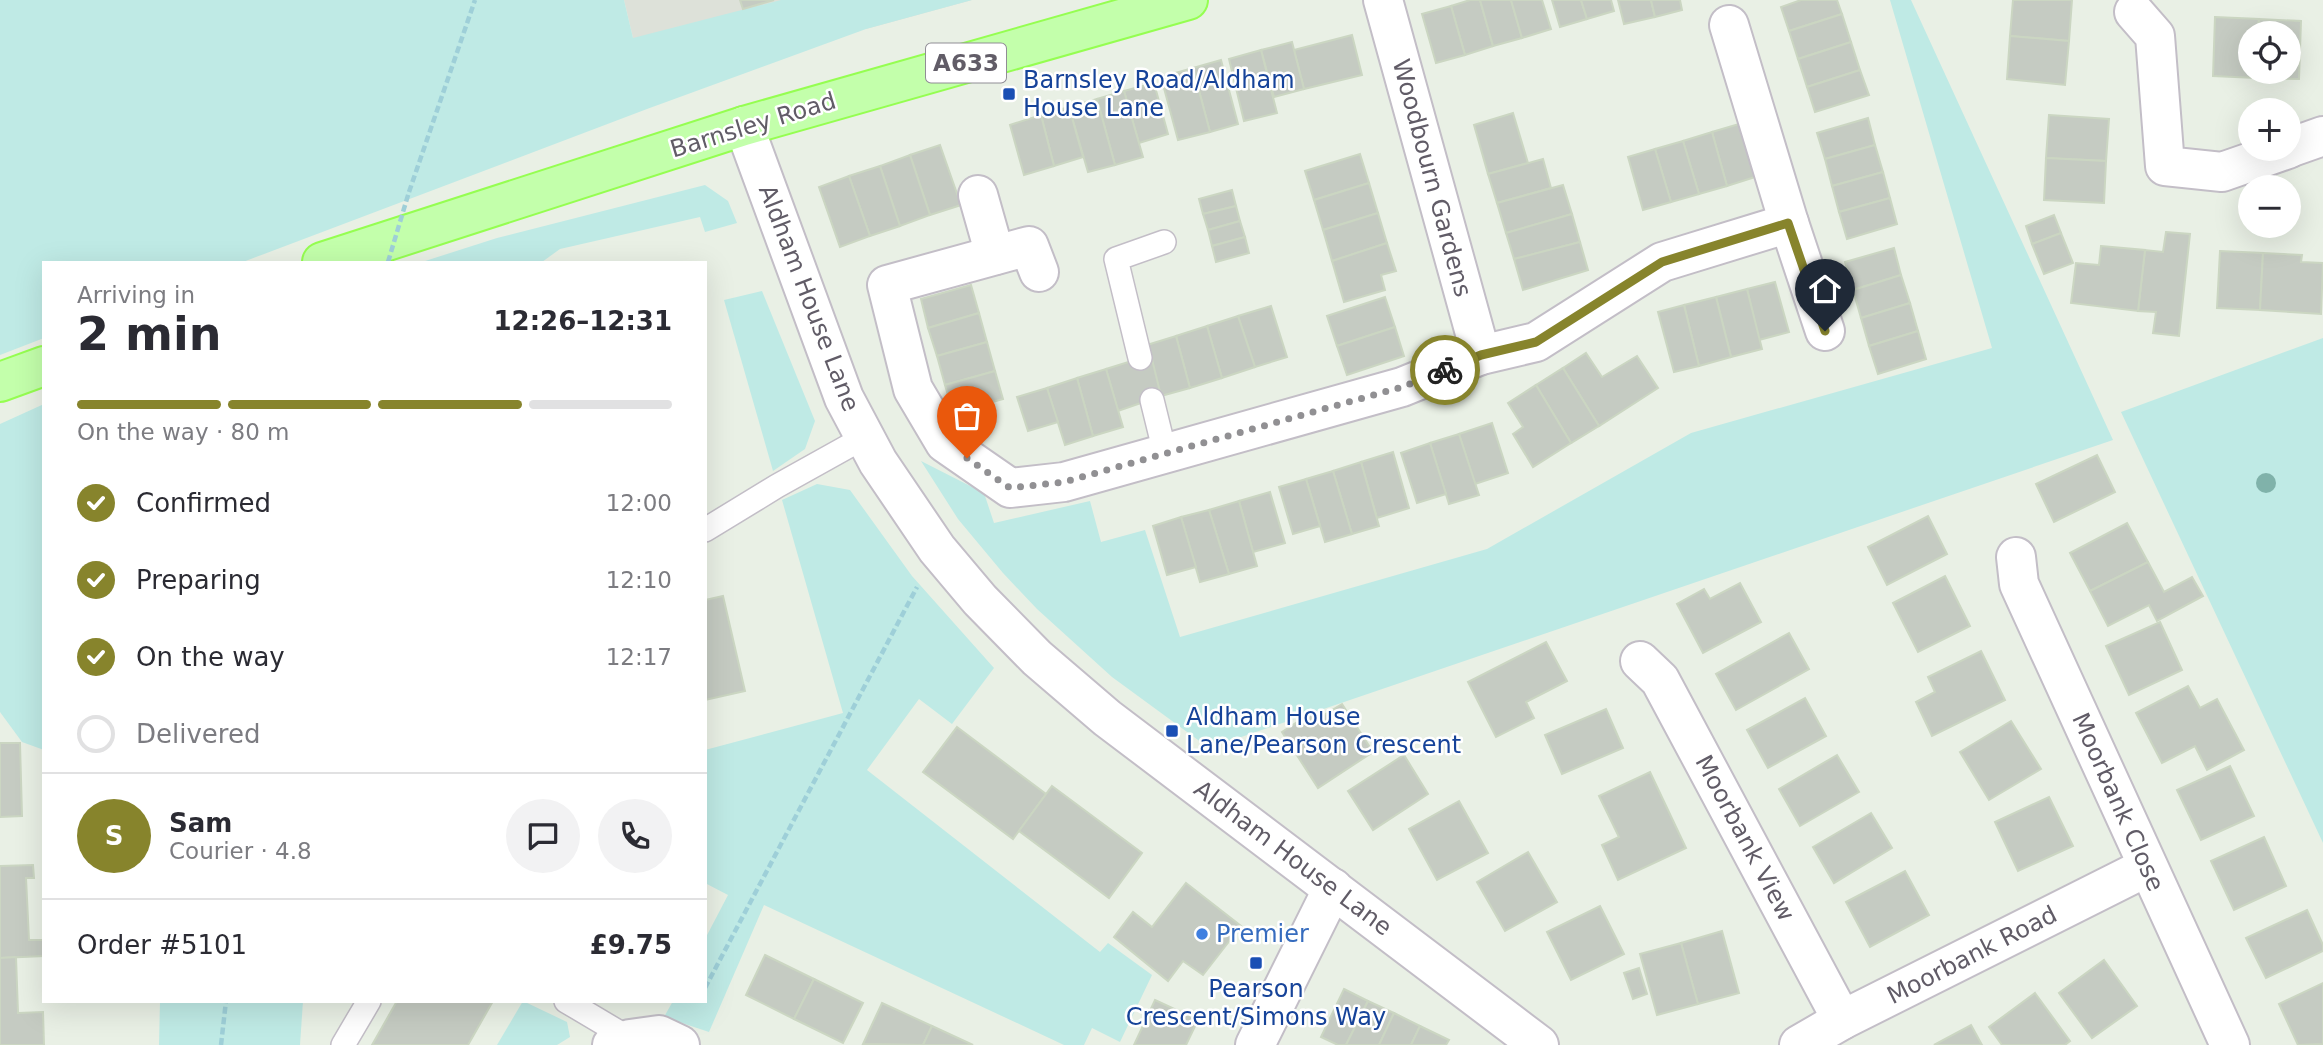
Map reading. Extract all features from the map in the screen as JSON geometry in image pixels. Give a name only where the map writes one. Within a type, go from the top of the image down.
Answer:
[{"type":"main road","name":"Barnsley Road","points":[[325,261],[744,126],[1188,0]]},
{"type":"main road","points":[[0,382],[42,367]]},
{"type":"street","name":"Woodbourn Gardens","points":[[1383,0],[1481,355]]},
{"type":"street","points":[[2134,12],[2155,36],[2165,166],[2222,172],[2254,161]]},
{"type":"street","points":[[1729,24],[1788,223],[1825,331]]},
{"type":"street","name":"Aldham House Lane","points":[[744,126],[844,398],[878,462],[937,550],[980,600],[1037,658],[1107,718],[1333,888],[1520,1039]]},
{"type":"street","points":[[2301,144],[2323,136]]},
{"type":"street","points":[[978,195],[995,255]]},
{"type":"street","points":[[1039,272],[1029,246],[887,285],[913,389],[945,443],[1010,488],[1064,482],[1402,387],[1481,355],[1536,342],[1662,262],[1788,223]]},
{"type":"street","name":"Moorbank Close","points":[[2016,557],[2019,584],[2230,1045]]},
{"type":"street","name":"Moorbank View","points":[[1640,661],[1660,680],[1842,1020]]},
{"type":"street","name":"Moorbank Road","points":[[1798,1045],[1842,1020],[2147,867]]},
{"type":"street","points":[[1255,1045],[1333,888]]},
{"type":"street","points":[[621,1042],[659,1035],[680,1045]]},
{"type":"lane","points":[[1140,358],[1116,259],[1164,242]]},
{"type":"lane","points":[[1152,400],[1166,453]]},
{"type":"lane","points":[[707,529],[865,437]]},
{"type":"lane","points":[[343,1045],[368,1003]]},
{"type":"lane","points":[[569,1003],[621,1042]]},
{"type":"path","points":[[388,261],[409,192],[475,0]]},
{"type":"path","points":[[707,984],[937,550]]},
{"type":"path","points":[[220,1045],[226,1003]]},
{"type":"shaded area","points":[[0,0],[624,0],[633,38],[781,0],[972,0],[866,29],[246,261],[42,261],[42,339],[0,355]]},
{"type":"shaded area","points":[[624,0],[972,0],[866,29],[633,38]]},
{"type":"shaded area","points":[[1890,0],[1911,0],[2113,440],[1209,748],[1112,677],[1037,609],[958,519],[921,461],[984,493],[994,523],[1090,501],[1101,542],[1145,530],[1180,637],[1487,549],[1691,433],[1992,348]]},
{"type":"shaded area","points":[[705,185],[728,201],[737,223],[705,232],[700,217],[560,249],[543,261],[425,261],[497,238]]},
{"type":"shaded area","points":[[762,291],[815,421],[805,449],[773,471],[724,300]]},
{"type":"shaded area","points":[[2323,338],[2323,843],[2121,412]]},
{"type":"shaded area","points":[[42,405],[42,749],[22,742],[0,712],[0,424]]},
{"type":"shaded area","points":[[817,484],[850,490],[912,576],[994,668],[952,724],[919,699],[867,770],[1100,952],[1108,943],[1152,975],[1120,1042],[1092,1028],[1084,1045],[1064,1045],[764,905],[709,1032],[664,1017],[672,1003],[707,1003],[707,935],[728,895],[707,884],[707,749],[843,713],[782,500]]},
{"type":"shaded area","points":[[160,1003],[303,1003],[300,1045],[159,1045]]},
{"type":"shaded area","points":[[522,1003],[567,1022],[570,1037],[557,1045],[497,1045]]},
{"type":"building","points":[[740,0],[774,0],[743,9]]},
{"type":"building","points":[[1480,0],[1493,46],[1465,55],[1451,6]]},
{"type":"building","points":[[1480,0],[1511,0],[1522,38],[1493,46]]},
{"type":"building","points":[[1511,0],[1542,0],[1551,29],[1522,38]]},
{"type":"building","points":[[1552,0],[1581,0],[1587,19],[1560,27]]},
{"type":"building","points":[[1581,0],[1611,0],[1614,11],[1587,19]]},
{"type":"building","points":[[1618,0],[1651,0],[1655,17],[1624,24]]},
{"type":"building","points":[[1651,0],[1680,0],[1682,10],[1655,17]]},
{"type":"building","points":[[1801,0],[1837,0],[1842,14],[1789,31],[1781,7]]},
{"type":"building","points":[[2013,0],[2072,0],[2069,41],[2010,36]]},
{"type":"building","points":[[1451,6],[1465,55],[1436,63],[1422,14]]},
{"type":"building","points":[[1842,14],[1851,42],[1798,59],[1789,31]]},
{"type":"building","points":[[2215,17],[2259,19],[2238,21],[2238,77],[2213,76]]},
{"type":"building","points":[[2259,19],[2301,21],[2259,21]]},
{"type":"building","points":[[1352,35],[1362,75],[1304,89],[1294,50]]},
{"type":"building","points":[[2010,36],[2069,41],[2065,85],[2007,79]]},
{"type":"building","points":[[1292,42],[1304,89],[1274,97],[1261,50]]},
{"type":"building","points":[[1851,42],[1860,70],[1807,87],[1798,59]]},
{"type":"building","points":[[1261,50],[1277,113],[1244,121],[1229,59]]},
{"type":"building","points":[[1221,60],[1238,124],[1210,132],[1193,68]]},
{"type":"building","points":[[1193,68],[1210,132],[1178,140],[1161,77]]},
{"type":"building","points":[[1860,70],[1869,95],[1815,112],[1807,87]]},
{"type":"building","points":[[1154,83],[1168,134],[1139,143],[1124,91]]},
{"type":"building","points":[[1124,91],[1143,157],[1115,165],[1097,99]]},
{"type":"building","points":[[1097,99],[1115,165],[1088,172],[1069,107]]},
{"type":"building","points":[[1069,107],[1083,157],[1054,166],[1041,115]]},
{"type":"building","points":[[1513,113],[1528,163],[1488,174],[1474,125]]},
{"type":"building","points":[[1041,115],[1054,166],[1024,175],[1010,125]]},
{"type":"building","points":[[2049,115],[2109,119],[2106,161],[2046,158]]},
{"type":"building","points":[[1868,118],[1875,145],[1825,159],[1817,133]]},
{"type":"building","points":[[1739,124],[1755,177],[1727,186],[1712,132]]},
{"type":"building","points":[[1712,132],[1727,186],[1699,194],[1683,141]]},
{"type":"building","points":[[1683,141],[1699,194],[1671,202],[1655,149]]},
{"type":"building","points":[[940,145],[961,205],[930,215],[910,155]]},
{"type":"building","points":[[1875,145],[1883,172],[1832,186],[1825,159]]},
{"type":"building","points":[[1655,149],[1671,202],[1643,210],[1628,157]]},
{"type":"building","points":[[1360,154],[1369,183],[1314,200],[1305,171]]},
{"type":"building","points":[[910,155],[930,215],[900,226],[880,166]]},
{"type":"building","points":[[2046,158],[2106,161],[2104,203],[2044,200]]},
{"type":"building","points":[[1543,159],[1551,188],[1497,203],[1488,174]]},
{"type":"building","points":[[880,166],[900,226],[870,236],[849,176]]},
{"type":"building","points":[[1883,172],[1890,198],[1839,212],[1832,186]]},
{"type":"building","points":[[849,176],[870,236],[840,247],[819,187]]},
{"type":"building","points":[[1369,183],[1378,213],[1323,230],[1314,200]]},
{"type":"building","points":[[1563,185],[1572,214],[1506,233],[1497,203]]},
{"type":"building","points":[[1232,190],[1236,206],[1203,214],[1199,199]]},
{"type":"building","points":[[1890,198],[1897,224],[1847,239],[1839,212]]},
{"type":"building","points":[[1236,206],[1240,221],[1208,230],[1203,214]]},
{"type":"building","points":[[1378,213],[1387,243],[1332,261],[1323,230]]},
{"type":"building","points":[[1572,214],[1580,242],[1514,259],[1506,233]]},
{"type":"building","points":[[2054,215],[2061,233],[2032,244],[2026,226]]},
{"type":"building","points":[[1240,221],[1245,237],[1212,246],[1208,230]]},
{"type":"building","points":[[2166,232],[2190,234],[2179,336],[2153,333],[2156,312],[2138,311],[2145,250],[2163,252]]},
{"type":"building","points":[[2061,233],[2073,263],[2044,274],[2032,244]]},
{"type":"building","points":[[1245,237],[1249,253],[1216,262],[1212,246]]},
{"type":"building","points":[[1580,242],[1588,270],[1523,290],[1514,259]]},
{"type":"building","points":[[1387,243],[1396,271],[1381,275],[1385,290],[1344,302],[1332,261]]},
{"type":"building","points":[[2101,246],[2145,250],[2138,311],[2071,303],[2076,263],[2099,265]]},
{"type":"building","points":[[1894,248],[1901,275],[1853,290],[1845,262]]},
{"type":"building","points":[[2220,251],[2263,253],[2260,310],[2217,308]]},
{"type":"building","points":[[2263,253],[2302,255],[2301,262],[2323,263],[2321,314],[2260,310]]},
{"type":"building","points":[[1901,275],[1910,303],[1861,318],[1853,290]]},
{"type":"building","points":[[1775,282],[1789,332],[1759,340],[1747,289]]},
{"type":"building","points":[[971,285],[979,313],[928,328],[921,299]]},
{"type":"building","points":[[1747,289],[1762,349],[1731,357],[1716,297]]},
{"type":"building","points":[[1385,297],[1395,327],[1337,346],[1327,316]]},
{"type":"building","points":[[1716,297],[1731,357],[1699,366],[1684,305]]},
{"type":"building","points":[[1910,303],[1918,331],[1869,346],[1861,318]]},
{"type":"building","points":[[1684,305],[1699,366],[1674,372],[1658,312]]},
{"type":"building","points":[[1271,306],[1287,357],[1255,367],[1238,316]]},
{"type":"building","points":[[979,313],[987,342],[937,356],[928,328]]},
{"type":"building","points":[[1238,316],[1255,367],[1222,378],[1207,326]]},
{"type":"building","points":[[1207,326],[1222,378],[1190,388],[1176,336]]},
{"type":"building","points":[[1395,327],[1404,356],[1347,375],[1337,346]]},
{"type":"building","points":[[1918,331],[1926,359],[1878,374],[1869,346]]},
{"type":"building","points":[[1176,336],[1190,388],[1161,396],[1147,345]]},
{"type":"building","points":[[987,342],[995,371],[945,385],[937,356]]},
{"type":"building","points":[[1586,353],[1602,377],[1637,356],[1658,388],[1599,426],[1563,368]]},
{"type":"building","points":[[1151,355],[1161,396],[1118,411],[1106,369]]},
{"type":"building","points":[[1563,368],[1599,426],[1571,443],[1536,385]]},
{"type":"building","points":[[1106,369],[1123,427],[1093,436],[1077,378]]},
{"type":"building","points":[[995,371],[1003,399],[953,413],[945,385]]},
{"type":"building","points":[[1077,378],[1093,436],[1065,445],[1047,388]]},
{"type":"building","points":[[1536,385],[1571,443],[1533,467],[1513,434],[1523,427],[1508,403]]},
{"type":"building","points":[[1047,388],[1058,422],[1028,431],[1017,397]]},
{"type":"building","points":[[1492,423],[1508,473],[1475,484],[1459,434]]},
{"type":"building","points":[[1459,434],[1479,495],[1449,504],[1430,443]]},
{"type":"building","points":[[1430,443],[1446,494],[1417,503],[1401,453]]},
{"type":"building","points":[[1393,452],[1409,508],[1377,518],[1361,462]]},
{"type":"building","points":[[2097,455],[2115,492],[2054,522],[2036,484]]},
{"type":"building","points":[[1361,462],[1379,526],[1352,534],[1333,471]]},
{"type":"building","points":[[1333,471],[1352,534],[1325,542],[1306,479]]},
{"type":"building","points":[[1306,479],[1320,526],[1293,534],[1279,487]]},
{"type":"building","points":[[1270,492],[1285,543],[1253,552],[1239,501]]},
{"type":"building","points":[[1239,501],[1257,566],[1229,574],[1209,510]]},
{"type":"building","points":[[1209,510],[1229,574],[1200,582],[1181,517]]},
{"type":"building","points":[[1928,516],[1947,554],[1887,585],[1868,547]]},
{"type":"building","points":[[1181,517],[1196,567],[1167,575],[1153,526]]},
{"type":"building","points":[[2127,523],[2148,562],[2090,591],[2070,553]]},
{"type":"building","points":[[2148,562],[2164,592],[2192,577],[2203,596],[2157,621],[2149,605],[2108,626],[2090,591]]},
{"type":"building","points":[[1945,576],[1970,626],[1918,652],[1893,603]]},
{"type":"building","points":[[1740,583],[1761,622],[1703,653],[1677,604],[1704,589],[1710,599]]},
{"type":"building","points":[[723,596],[745,691],[707,700],[707,600]]},
{"type":"building","points":[[2160,622],[2182,670],[2129,695],[2106,646]]},
{"type":"building","points":[[1789,633],[1809,669],[1736,710],[1716,674]]},
{"type":"building","points":[[1546,642],[1567,681],[1526,702],[1534,718],[1496,737],[1468,682]]},
{"type":"building","points":[[1981,651],[2005,700],[1932,736],[1916,702],[1935,692],[1928,677]]},
{"type":"building","points":[[2188,686],[2200,708],[2217,699],[2244,750],[2207,770],[2195,746],[2162,763],[2136,713]]},
{"type":"building","points":[[1805,698],[1826,736],[1768,768],[1747,730]]},
{"type":"building","points":[[1342,704],[1373,752],[1318,788],[1282,732],[1314,711],[1319,718]]},
{"type":"building","points":[[1606,709],[1623,748],[1562,774],[1545,735]]},
{"type":"building","points":[[2011,721],[2041,769],[1989,800],[1960,752]]},
{"type":"building","points":[[957,727],[1046,794],[1013,839],[923,772]]},
{"type":"building","points":[[0,743],[20,743],[22,816],[0,817]]},
{"type":"building","points":[[1404,755],[1428,794],[1373,830],[1348,791]]},
{"type":"building","points":[[1837,755],[1859,792],[1800,826],[1779,789]]},
{"type":"building","points":[[2230,766],[2254,816],[2201,840],[2177,790]]},
{"type":"building","points":[[1650,772],[1686,848],[1618,880],[1602,845],[1619,837],[1599,796]]},
{"type":"building","points":[[1052,786],[1142,853],[1109,898],[1019,831]]},
{"type":"building","points":[[2049,797],[2073,846],[2018,871],[1995,822]]},
{"type":"building","points":[[1459,801],[1488,853],[1437,880],[1409,829]]},
{"type":"building","points":[[1871,813],[1892,848],[1834,883],[1813,847]]},
{"type":"building","points":[[2264,837],[2286,886],[2234,910],[2211,861]]},
{"type":"building","points":[[1528,852],[1557,902],[1505,931],[1477,882]]},
{"type":"building","points":[[33,865],[34,878],[26,878],[29,940],[42,940],[42,956],[0,958],[0,866]]},
{"type":"building","points":[[1905,871],[1929,915],[1870,947],[1846,902]]},
{"type":"building","points":[[1186,883],[1241,926],[1203,975],[1183,961],[1168,981],[1114,937],[1133,912],[1152,927]]},
{"type":"building","points":[[1600,906],[1624,954],[1571,980],[1547,932]]},
{"type":"building","points":[[2307,910],[2323,945],[2323,951],[2266,978],[2246,938]]},
{"type":"building","points":[[1722,931],[1739,993],[1698,1004],[1681,943]]},
{"type":"building","points":[[1681,943],[1698,1004],[1657,1015],[1640,954]]},
{"type":"building","points":[[765,955],[814,979],[794,1019],[746,995]]},
{"type":"building","points":[[16,957],[18,1013],[43,1012],[44,1045],[0,1045],[0,958]]},
{"type":"building","points":[[2104,960],[2137,1006],[2092,1038],[2059,993]]},
{"type":"building","points":[[1639,968],[1647,994],[1633,999],[1624,973]]},
{"type":"building","points":[[814,979],[863,1003],[843,1043],[794,1019]]},
{"type":"building","points":[[2323,983],[2323,1044],[2298,1045],[2279,1004]]},
{"type":"building","points":[[1344,989],[1368,1001],[1346,1045],[1338,1045],[1321,1037]]},
{"type":"building","points":[[2035,993],[2070,1041],[2065,1045],[2002,1045],[1989,1027]]},
{"type":"building","points":[[1155,1000],[1198,1020],[1186,1045],[1134,1045]]},
{"type":"building","points":[[1368,1001],[1394,1013],[1379,1045],[1346,1045]]},
{"type":"building","points":[[396,1003],[492,1003],[468,1045],[372,1045]]},
{"type":"building","points":[[882,1003],[932,1026],[923,1045],[863,1044]]},
{"type":"building","points":[[1394,1013],[1420,1026],[1411,1045],[1379,1045]]},
{"type":"building","points":[[1971,1025],[1982,1045],[1934,1045]]},
{"type":"building","points":[[932,1026],[973,1045],[923,1045]]},
{"type":"building","points":[[1420,1026],[1449,1040],[1446,1045],[1411,1045]]},
{"type":"way so far","points":[[967,458],[1010,488],[1064,482],[1402,387],[1445,370]]},
{"type":"place","name":"Barnsley Road/Aldham House Lane","points":[[1009,94]]},
{"type":"place","name":"Aldham House Lane/Pearson Crescent","points":[[1172,731]]},
{"type":"place","name":"Premier","points":[[1202,934]]},
{"type":"place","name":"Pearson Crescent/Simons Way","points":[[1256,963]]},
{"type":"route","points":[[1445,370],[1481,355],[1536,342],[1662,262],[1788,223],[1825,331]]}]
